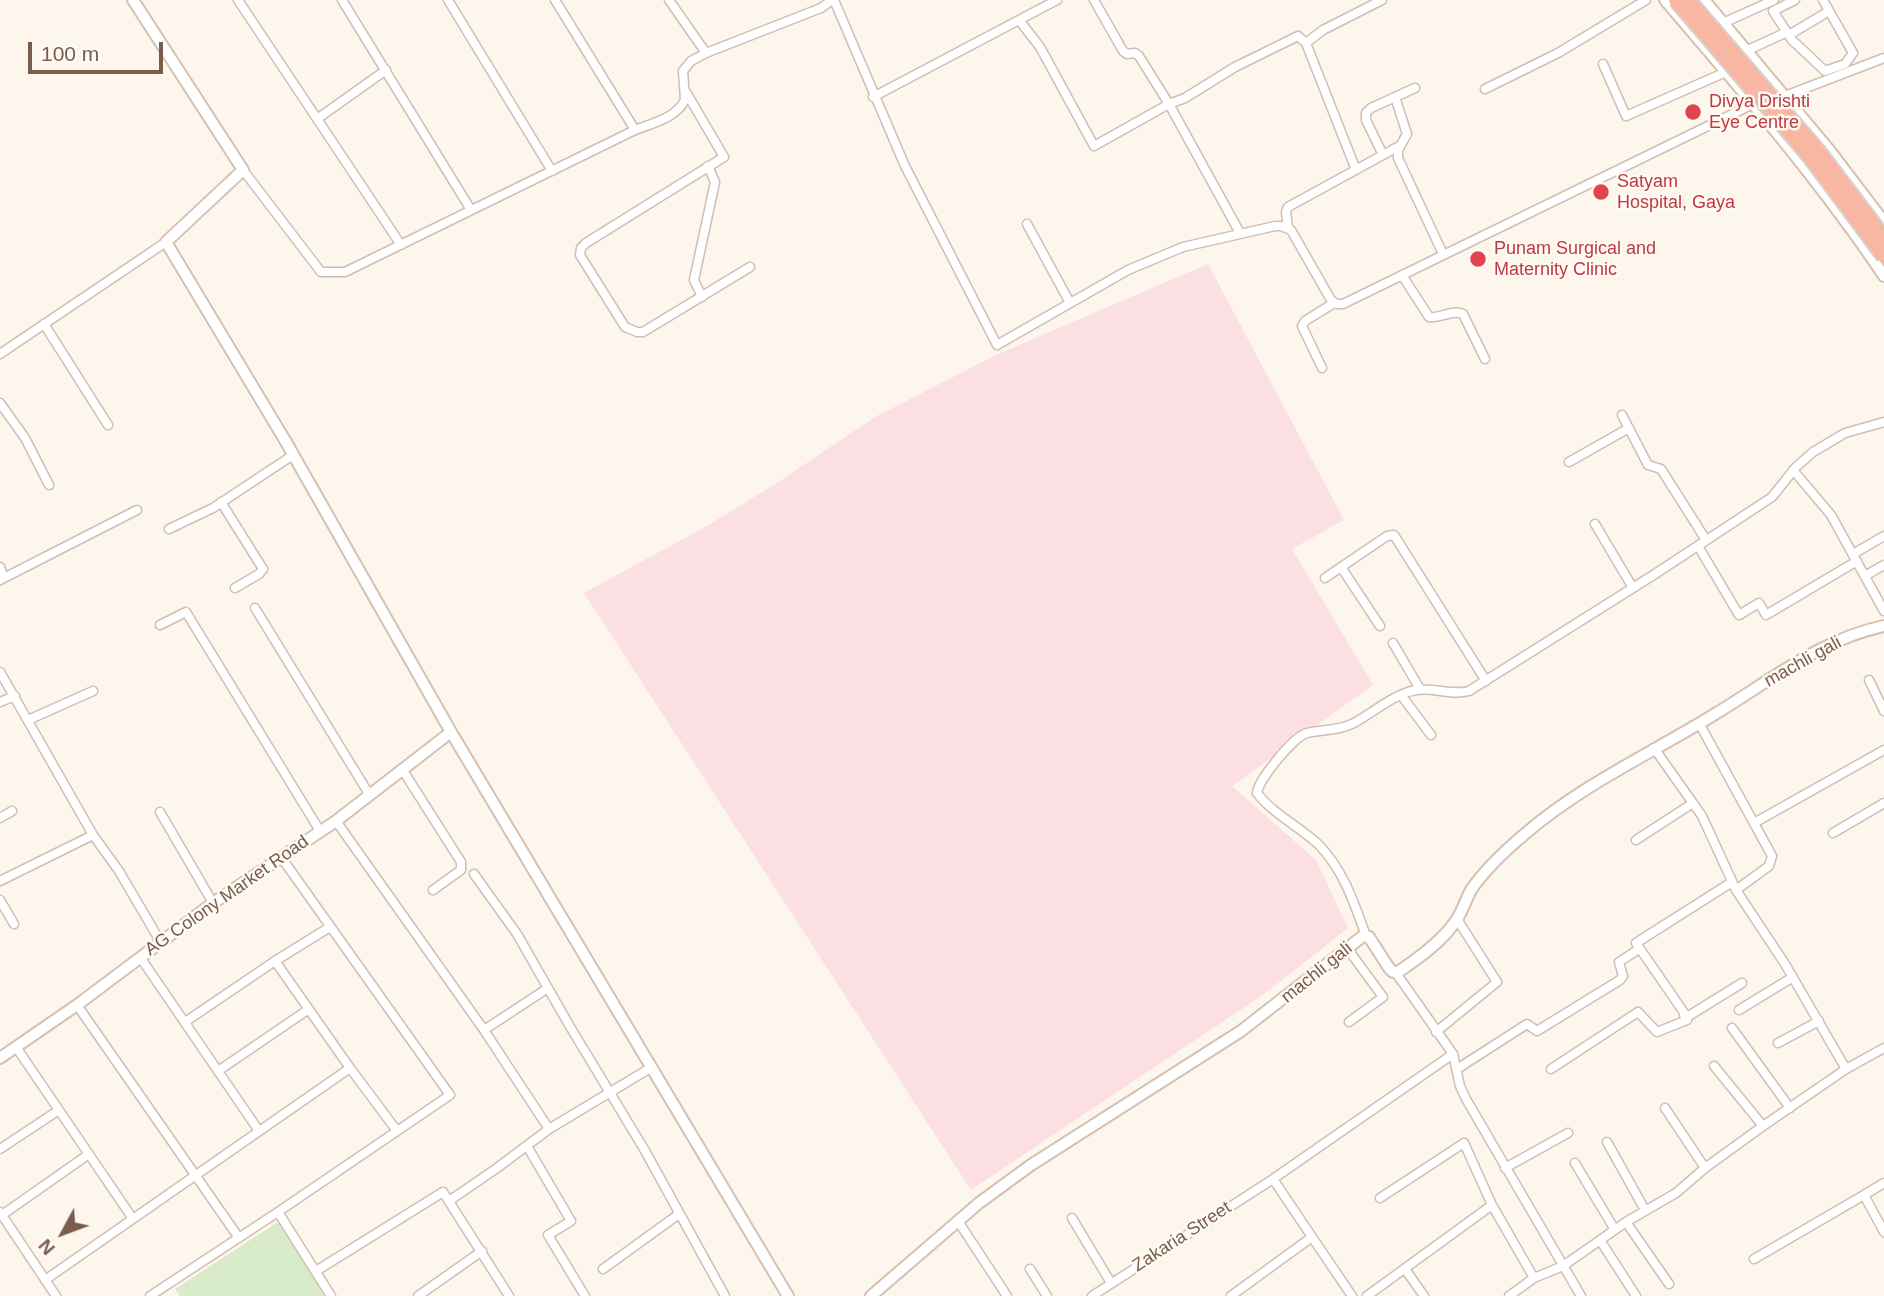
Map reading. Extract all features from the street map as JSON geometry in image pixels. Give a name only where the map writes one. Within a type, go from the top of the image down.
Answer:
[{"type":"highway","points":[[1676,0],[1811,158],[1882,265]]},
{"type":"highway","points":[[1688,0],[1818,151],[1884,238]]},
{"type":"street","points":[[133,0],[243,170],[321,272],[345,272],[677,111],[685,100],[683,71],[686,66],[706,52],[821,8],[833,0],[905,166],[997,345],[1128,270],[1183,247],[1275,226],[1288,228]]},
{"type":"street","points":[[238,0],[401,245]]},
{"type":"street","points":[[342,0],[471,210]]},
{"type":"street","points":[[448,0],[552,171]]},
{"type":"street","points":[[555,0],[635,130]]},
{"type":"street","points":[[669,0],[706,52]]},
{"type":"street","points":[[873,97],[1057,0]]},
{"type":"street","points":[[1094,0],[1123,51],[1138,55],[1169,104],[1240,233]]},
{"type":"street","points":[[1306,43],[1323,30],[1382,0]]},
{"type":"street","points":[[1485,89],[1558,53],[1646,0]]},
{"type":"street","points":[[1665,0],[1753,104],[1882,265]]},
{"type":"street","points":[[1704,0],[1814,131],[1884,222]]},
{"type":"street","points":[[1705,47],[1727,27],[1774,0]]},
{"type":"street","points":[[1795,0],[1773,11],[1788,34],[1825,71],[1845,64],[1853,54],[1823,0]]},
{"type":"street","points":[[1748,50],[1788,34],[1829,11]]},
{"type":"street","points":[[1019,20],[1040,47],[1094,146],[1169,104],[1185,98],[1249,59],[1296,36],[1301,37],[1306,43],[1356,170]]},
{"type":"street","points":[[1785,96],[1884,58]]},
{"type":"street","points":[[1603,64],[1626,116],[1726,72]]},
{"type":"street","points":[[317,119],[386,70]]},
{"type":"street","points":[[1383,155],[1366,120],[1366,113],[1371,108],[1415,88]]},
{"type":"street","points":[[686,92],[724,157],[586,243],[579,251],[625,327],[643,332],[750,267]]},
{"type":"street","points":[[1395,97],[1406,130],[1406,137],[1397,154],[1443,254]]},
{"type":"street","points":[[1322,368],[1303,326],[1306,321],[1334,303],[1343,304],[1753,104]]},
{"type":"street","points":[[1790,150],[1814,131]]},
{"type":"street","points":[[1334,303],[1288,228],[1288,207],[1401,145]]},
{"type":"street","points":[[702,296],[694,280],[715,182],[708,166]]},
{"type":"street","points":[[0,354],[166,242],[243,170]]},
{"type":"street","points":[[1027,224],[1070,303]]},
{"type":"street","points":[[166,242],[293,455],[452,732],[788,1296]]},
{"type":"street","points":[[1402,275],[1429,317],[1459,312],[1463,314],[1485,359]]},
{"type":"street","points":[[44,324],[108,425]]},
{"type":"street","points":[[0,403],[26,438],[49,485]]},
{"type":"street","points":[[1622,415],[1648,465],[1661,469],[1706,540]]},
{"type":"street","points":[[1366,936],[1350,892],[1332,861],[1319,846],[1259,796],[1257,790],[1275,764],[1300,736],[1352,724],[1401,695],[1420,689],[1462,693],[1486,681],[1772,497],[1793,470],[1812,452],[1833,439],[1884,422]]},
{"type":"street","points":[[1569,462],[1629,428]]},
{"type":"street","points":[[169,529],[221,502],[293,455]]},
{"type":"street","points":[[1793,470],[1831,515],[1884,611]]},
{"type":"street","points":[[221,502],[263,569],[235,588]]},
{"type":"street","points":[[0,567],[2,579],[137,510]]},
{"type":"street","points":[[1595,524],[1633,588]]},
{"type":"street","points":[[1325,578],[1387,536],[1394,535],[1486,681]]},
{"type":"street","points":[[1698,546],[1739,615],[1759,603],[1766,615],[1884,536]]},
{"type":"street","points":[[1865,576],[1884,565]]},
{"type":"street","points":[[1341,567],[1380,626]]},
{"type":"street","points":[[255,608],[369,794]]},
{"type":"street","points":[[160,625],[186,612],[320,831]]},
{"type":"street","name":"machli gali","points":[[871,1296],[958,1221],[1031,1166],[1272,1010],[1347,948],[1366,936],[1389,968],[1396,973],[1443,937],[1457,919],[1471,890],[1483,876],[1526,833],[1560,807],[1807,656],[1861,631],[1884,626]]},
{"type":"street","points":[[1393,643],[1420,689]]},
{"type":"street","points":[[0,672],[93,835],[119,871],[160,941]]},
{"type":"street","points":[[1868,680],[1884,711]]},
{"type":"street","points":[[28,720],[93,691]]},
{"type":"street","points":[[1401,695],[1431,735]]},
{"type":"street","points":[[0,702],[15,696]]},
{"type":"street","points":[[1551,1069],[1638,1012],[1657,1032],[1687,1020],[1639,949],[1637,941],[1771,862],[1772,856],[1699,723]]},
{"type":"street","name":"AG Colony Market Road","points":[[0,1058],[77,1005],[213,903],[336,821],[452,732]]},
{"type":"street","points":[[1654,748],[1702,816],[1734,886],[1793,977],[1846,1069]]},
{"type":"street","points":[[1754,823],[1884,750]]},
{"type":"street","points":[[402,769],[461,862],[461,870],[433,890]]},
{"type":"street","points":[[1636,840],[1693,803]]},
{"type":"street","points":[[1833,834],[1884,803]]},
{"type":"street","points":[[0,818],[12,811]]},
{"type":"street","points":[[160,812],[213,903]]},
{"type":"street","points":[[336,821],[484,1030],[549,1129]]},
{"type":"street","points":[[0,881],[93,835]]},
{"type":"street","points":[[150,1296],[165,1292],[239,1238],[450,1095],[281,857]]},
{"type":"street","points":[[474,874],[517,934],[724,1296]]},
{"type":"street","points":[[0,900],[14,924]]},
{"type":"street","points":[[1436,1031],[1497,982],[1457,919]]},
{"type":"street","points":[[185,1022],[330,927]]},
{"type":"street","points":[[1347,948],[1383,997],[1349,1023]]},
{"type":"street","points":[[1457,1069],[1527,1024],[1536,1031],[1620,980],[1623,976],[1619,962],[1639,949]]},
{"type":"street","points":[[140,957],[259,1131]]},
{"type":"street","points":[[275,961],[397,1131]]},
{"type":"street","points":[[1396,973],[1454,1054],[1460,1086],[1466,1099],[1581,1296]]},
{"type":"street","points":[[1739,1010],[1793,977]]},
{"type":"street","points":[[1684,1015],[1690,1016],[1742,983]]},
{"type":"street","points":[[484,1030],[548,988]]},
{"type":"street","points":[[77,1005],[239,1238]]},
{"type":"street","points":[[218,1071],[309,1009]]},
{"type":"street","points":[[1779,1043],[1819,1021]]},
{"type":"street","points":[[1732,1028],[1790,1108]]},
{"type":"street","points":[[16,1047],[133,1219]]},
{"type":"street","points":[[1509,1296],[1534,1278],[1563,1266],[1644,1210],[1676,1193],[1706,1167],[1763,1126],[1846,1069],[1884,1048]]},
{"type":"street","name":"Zakaria Street","points":[[1092,1296],[1273,1179],[1454,1054]]},
{"type":"street","points":[[1714,1066],[1763,1126]]},
{"type":"street","points":[[449,1200],[549,1129],[652,1067]]},
{"type":"street","points":[[45,1280],[350,1068]]},
{"type":"street","points":[[1665,1108],[1706,1167]]},
{"type":"street","points":[[0,1149],[59,1110]]},
{"type":"street","points":[[1505,1168],[1567,1133]]},
{"type":"street","points":[[1380,1198],[1462,1142],[1492,1205],[1534,1278]]},
{"type":"street","points":[[1607,1142],[1644,1210]]},
{"type":"street","points":[[527,1146],[571,1220],[548,1235],[585,1296]]},
{"type":"street","points":[[56,1296],[1,1214],[89,1154]]},
{"type":"street","points":[[1574,1163],[1615,1230]]},
{"type":"street","points":[[1273,1179],[1352,1296]]},
{"type":"street","points":[[1754,1259],[1884,1183]]},
{"type":"street","points":[[316,1271],[443,1192],[509,1296]]},
{"type":"street","points":[[1864,1195],[1884,1232]]},
{"type":"street","points":[[1367,1296],[1492,1205]]},
{"type":"street","points":[[278,1212],[331,1296]]},
{"type":"street","points":[[603,1269],[679,1214]]},
{"type":"street","points":[[1072,1218],[1111,1283]]},
{"type":"street","points":[[958,1221],[1007,1296]]},
{"type":"street","points":[[1626,1222],[1669,1284]]},
{"type":"street","points":[[1231,1296],[1312,1237]]},
{"type":"street","points":[[1600,1240],[1636,1296]]},
{"type":"street","points":[[421,1295],[482,1251]]},
{"type":"street","points":[[1030,1269],[1047,1296]]},
{"type":"street","points":[[1405,1269],[1424,1296]]},
{"type":"shaded area","points":[[1208,264],[1344,520],[1292,549],[1373,685],[1232,786],[1316,860],[1348,928],[1267,992],[971,1190],[584,593],[707,526],[875,417],[996,355]]},
{"type":"green space","points":[[278,1222],[326,1296],[180,1296],[175,1289]]},
{"type":"place","name":"Divya Drishti Eye Centre","points":[[1693,112]]},
{"type":"place","name":"Satyam Hospital, Gaya","points":[[1601,192]]},
{"type":"place","name":"Punam Surgical and Maternity Clinic","points":[[1478,259]]}]
